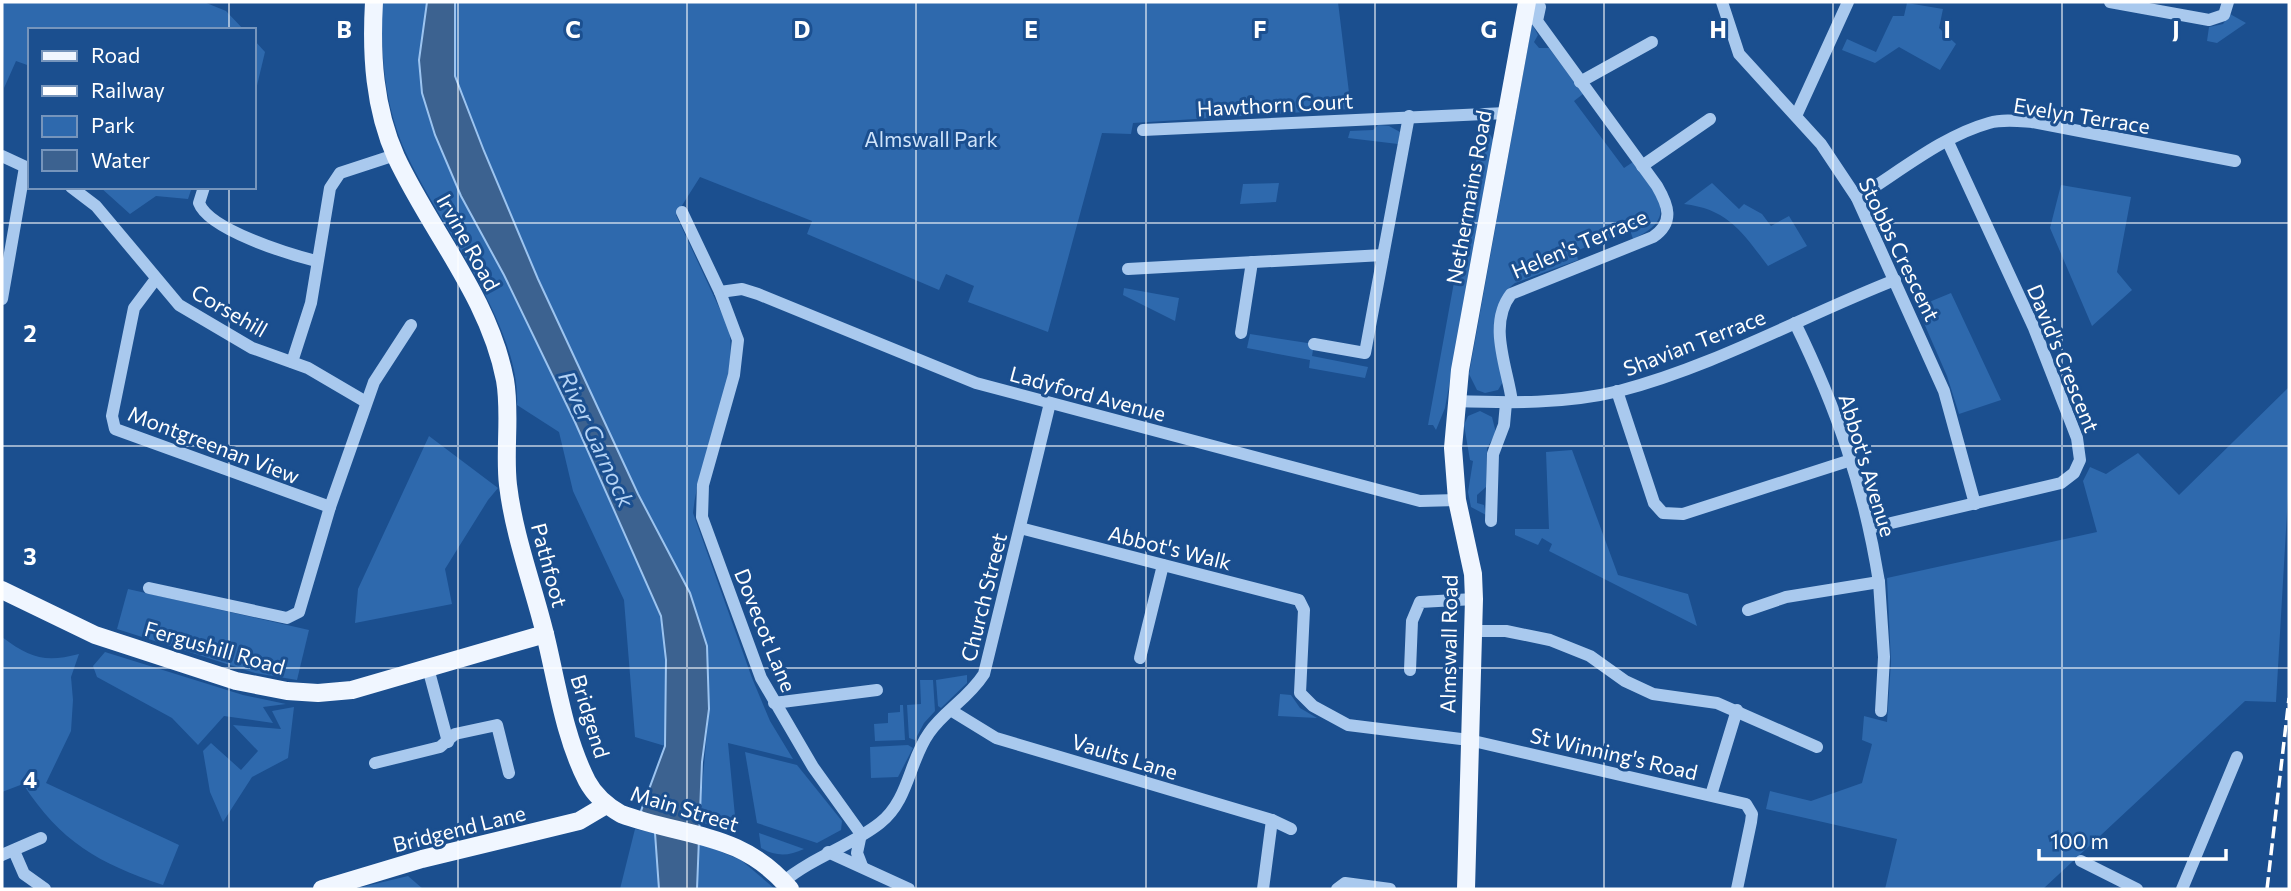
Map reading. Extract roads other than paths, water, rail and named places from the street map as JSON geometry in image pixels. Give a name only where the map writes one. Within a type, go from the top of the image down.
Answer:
[{"type":"main road","name":"Irvine Road","points":[[374,2],[373,72],[395,155],[471,290],[498,354],[506,385],[505,458],[511,508]]},
{"type":"main road","name":"Nethermains Road","points":[[1455,401],[1506,113],[1533,4]]},
{"type":"main road","name":"Almswall Road","points":[[1455,401],[1452,432],[1457,500],[1473,574],[1474,599],[1466,889]]},
{"type":"main road","name":"Pathfoot","points":[[511,508],[545,634]]},
{"type":"main road","name":"Fergushill Road","points":[[2,590],[95,635],[262,688],[334,693],[545,634]]},
{"type":"main road","name":"Bridgend","points":[[545,634],[571,739],[586,780],[606,805]]},
{"type":"main road","name":"Main Street","points":[[606,805],[636,819],[714,837],[753,855],[787,885]]},
{"type":"main road","name":"Bridgend Lane","points":[[322,889],[422,859],[579,821],[606,805]]},
{"type":"street","name":"Stobbs Crescent","points":[[1722,2],[1739,54],[1821,144],[1857,198],[1944,391],[1975,504]]},
{"type":"street","points":[[1796,116],[1848,2]]},
{"type":"street","points":[[2110,2],[2209,20],[2224,15],[2228,2]]},
{"type":"street","name":"Helen's Terrace","points":[[1509,403],[1500,350],[1502,313],[1515,290],[1658,233],[1667,222],[1667,203],[1537,21],[1533,4]]},
{"type":"street","points":[[1580,82],[1651,42]]},
{"type":"street","name":"Hawthorn Court","points":[[1143,130],[1506,113]]},
{"type":"street","points":[[1314,344],[1365,353],[1409,116]]},
{"type":"street","points":[[1642,166],[1710,119]]},
{"type":"street","name":"Evelyn Terrace","points":[[1857,198],[1948,142],[1989,123],[2032,122],[2235,162]]},
{"type":"street","name":"David's Crescent","points":[[1870,528],[2062,483],[2077,468],[2080,452],[2066,406],[2041,344],[1948,142]]},
{"type":"street","points":[[292,362],[311,303],[327,196],[336,178],[349,169],[395,155]]},
{"type":"street","points":[[2,156],[28,168],[2,299]]},
{"type":"street","name":"Corsehill","points":[[74,189],[96,206],[155,280],[179,305],[219,331],[252,348],[292,362],[366,402]]},
{"type":"street","points":[[203,189],[199,203],[209,217],[267,245],[316,261]]},
{"type":"street","points":[[682,212],[720,292]]},
{"type":"street","points":[[1128,270],[1383,255]]},
{"type":"street","points":[[1241,332],[1252,262]]},
{"type":"street","name":"Montgreenan View","points":[[155,280],[134,309],[112,416],[115,429],[330,507]]},
{"type":"street","name":"Shavian Terrace","points":[[1455,401],[1549,401],[1618,391],[1662,377],[1895,280]]},
{"type":"street","name":"Ladyford Avenue","points":[[720,292],[750,291],[976,383],[1420,500],[1457,500]]},
{"type":"street","name":"Dovecot Lane","points":[[720,292],[738,340],[738,353],[701,501],[702,517],[752,656],[774,704],[813,768],[861,834]]},
{"type":"street","name":"Abbot's Avenue","points":[[1795,323],[1840,423],[1870,528],[1879,582],[1884,657],[1881,711]]},
{"type":"street","points":[[149,589],[293,617],[302,606],[330,507],[374,382],[411,325]]},
{"type":"street","points":[[1618,391],[1654,503],[1663,513],[1683,514],[1851,460]]},
{"type":"street","name":"Church Street","points":[[787,885],[828,852],[881,822],[898,803],[929,732],[974,688],[987,667],[1050,403]]},
{"type":"street","points":[[1492,521],[1493,454],[1509,403]]},
{"type":"street","name":"Abbot's Walk","points":[[1020,528],[1294,598],[1302,604],[1304,610],[1298,687]]},
{"type":"street","points":[[1140,658],[1163,565]]},
{"type":"street","points":[[1748,610],[1786,597],[1879,582]]},
{"type":"street","points":[[1410,670],[1412,621],[1420,602],[1427,599],[1474,599]]},
{"type":"street","points":[[1474,631],[1507,631],[1550,640],[1590,656],[1625,681],[1653,694],[1717,703],[1817,747]]},
{"type":"street","points":[[428,668],[448,742]]},
{"type":"street","name":"St Winning's Road","points":[[1298,687],[1304,700],[1348,725],[1469,740],[1749,806],[1751,822],[1737,889]]},
{"type":"street","points":[[774,704],[877,690]]},
{"type":"street","points":[[1711,795],[1737,710]]},
{"type":"street","name":"Vaults Lane","points":[[952,711],[996,738],[1272,820],[1291,830]]},
{"type":"street","points":[[375,762],[440,747],[455,734],[497,725],[509,773]]},
{"type":"street","points":[[2182,889],[2237,758]]},
{"type":"street","points":[[1263,889],[1272,820]]},
{"type":"street","points":[[861,834],[857,853],[862,866]]},
{"type":"street","points":[[40,888],[24,874],[8,853],[41,838]]},
{"type":"street","points":[[828,852],[909,889]]},
{"type":"street","points":[[2081,862],[2137,889]]},
{"type":"street","points":[[1337,889],[1345,883],[1390,889]]},
{"type":"water","name":"River Garnock","points":[[427,2],[455,2],[455,76],[484,151],[538,279],[638,494],[690,593],[707,646],[709,709],[702,762],[697,889],[659,889],[655,833],[641,811],[665,746],[666,660],[661,616],[575,422],[504,275],[461,196],[435,135],[422,93],[419,60]]},
{"type":"railway","points":[[2267,889],[2289,698]]},
{"type":"park label","name":"Almswall Park","points":[[931,138]]}]
